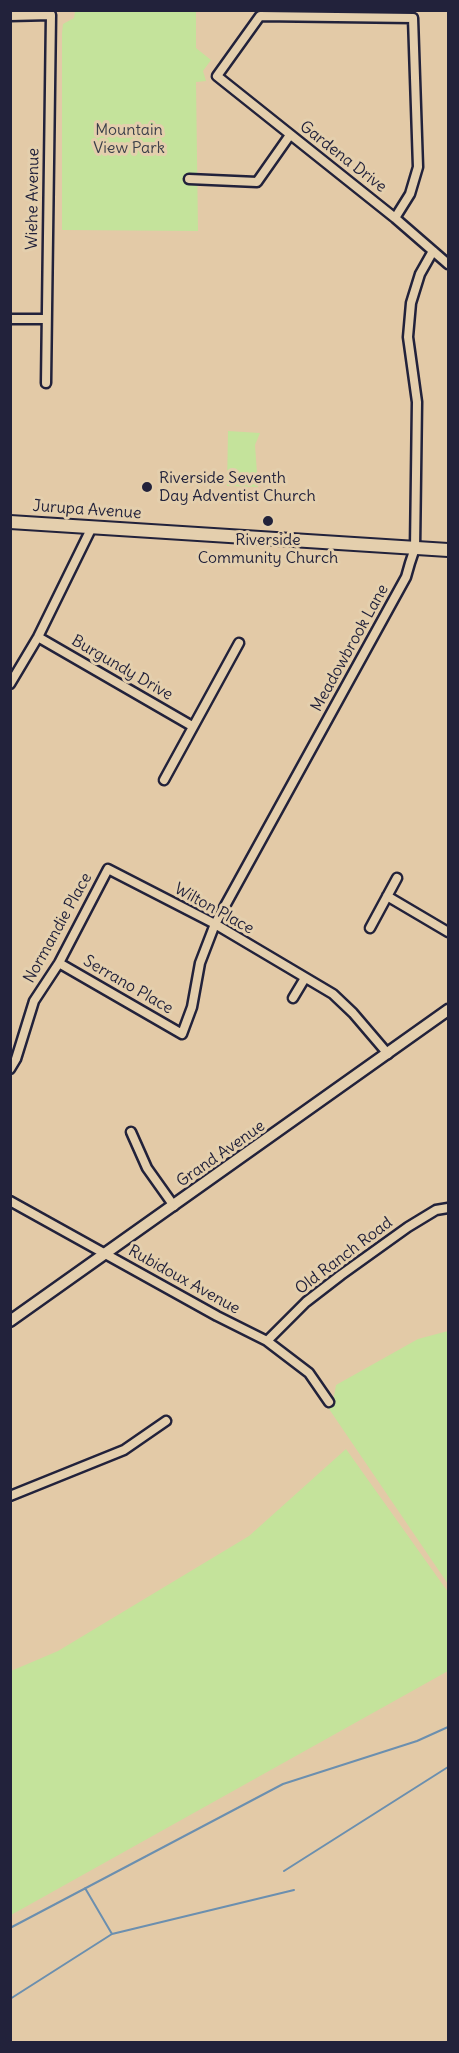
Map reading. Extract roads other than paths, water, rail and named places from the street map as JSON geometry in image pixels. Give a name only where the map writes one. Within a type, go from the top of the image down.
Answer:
[{"type":"main road","name":"Jurupa Avenue","points":[[10,522],[448,550]]},
{"type":"street","name":"Wiehe Avenue","points":[[10,15],[51,15],[46,383]]},
{"type":"street","name":"Gardena Drive","points":[[395,218],[410,194],[418,167],[413,18],[260,16],[217,76],[395,218],[448,264]]},
{"type":"street","points":[[189,179],[257,182],[290,135]]},
{"type":"street","name":"Meadowbrook Lane","points":[[182,1034],[192,1007],[200,963],[215,924],[406,577],[415,548],[417,402],[408,337],[411,303],[420,274],[433,251]]},
{"type":"street","points":[[10,319],[46,319]]},
{"type":"street","points":[[10,684],[38,637],[92,527]]},
{"type":"street","name":"Burgundy Drive","points":[[38,637],[192,726]]},
{"type":"street","points":[[164,780],[239,643]]},
{"type":"street","name":"Wilton Place","points":[[108,869],[215,924],[333,994],[353,1013],[388,1054]]},
{"type":"street","name":"Normandie Place","points":[[10,1069],[16,1059],[34,1001],[59,963],[108,869]]},
{"type":"street","points":[[370,927],[397,878]]},
{"type":"street","points":[[387,896],[448,932]]},
{"type":"street","name":"Serrano Place","points":[[59,963],[182,1034]]},
{"type":"street","points":[[294,998],[304,978]]},
{"type":"street","name":"Grand Avenue","points":[[10,1321],[448,1010]]},
{"type":"street","points":[[131,1132],[147,1168],[174,1206]]},
{"type":"street","name":"Rubidoux Avenue","points":[[10,1201],[217,1316],[267,1341],[309,1373],[329,1402]]},
{"type":"street","name":"Old Ranch Road","points":[[267,1341],[306,1302],[341,1275],[408,1227],[436,1210],[448,1208]]},
{"type":"street","points":[[10,1496],[124,1450],[166,1421]]},
{"type":"waterway","points":[[10,1928],[283,1784],[417,1741],[448,1727]]},
{"type":"waterway","points":[[284,1871],[448,1767]]},
{"type":"waterway","points":[[10,1999],[112,1934],[85,1888]]},
{"type":"waterway","points":[[112,1934],[294,1890]]},
{"type":"place","name":"Riverside Seventh Day Adventist Church","points":[[147,487]]},
{"type":"place","name":"Riverside Community Church","points":[[268,521]]},
{"type":"park label","name":"Mountain View Park","points":[[129,139]]}]
